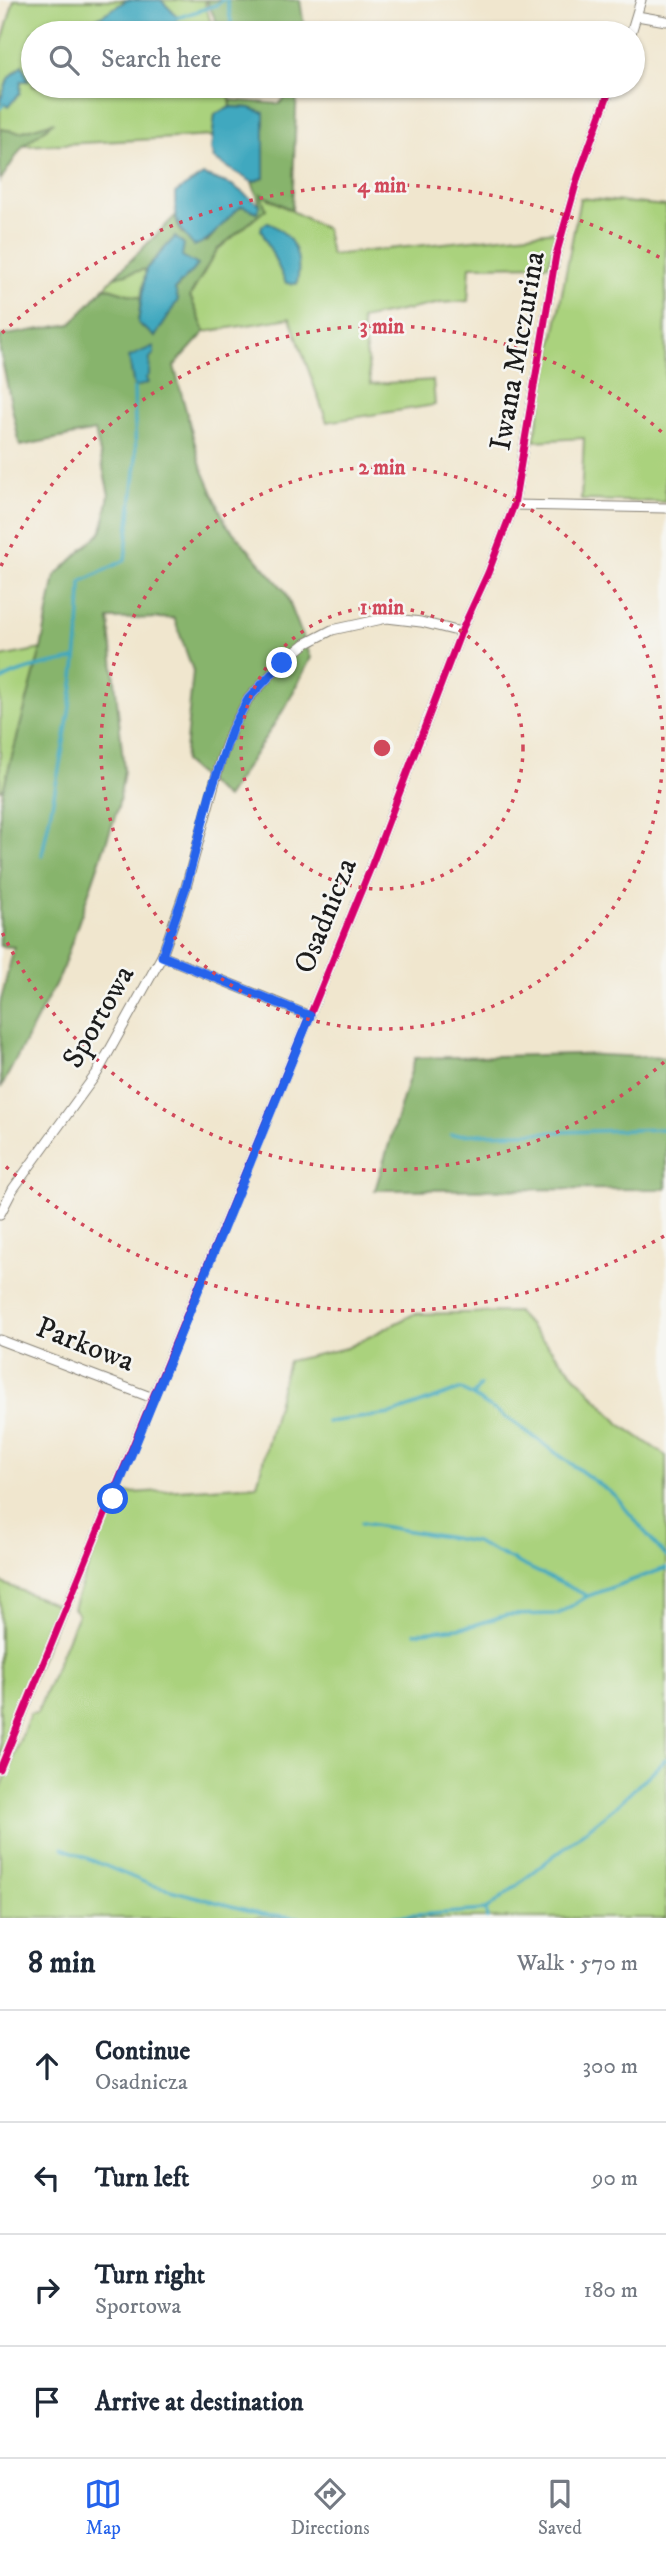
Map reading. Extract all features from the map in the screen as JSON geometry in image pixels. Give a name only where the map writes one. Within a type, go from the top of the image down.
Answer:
[{"type":"street","points":[[635,21],[641,0]]},
{"type":"street","points":[[637,16],[666,21]]},
{"type":"street","name":"Iwana Miczurina","points":[[514,505],[556,255],[578,177],[607,98]]},
{"type":"street","points":[[514,505],[666,509]]},
{"type":"street","name":"Osadnicza","points":[[0,1769],[371,867],[461,632],[488,573],[514,505]]},
{"type":"street","name":"Sportowa","points":[[0,1214],[13,1189],[97,1073],[162,956],[186,887],[225,749],[248,699],[282,663],[305,644],[332,630],[387,618],[421,622],[461,632]]},
{"type":"street","points":[[162,956],[310,1016]]},
{"type":"street","name":"Parkowa","points":[[0,1340],[153,1398]]},
{"type":"green space","points":[[14,0],[204,0],[210,21],[21,21],[21,98],[230,98],[231,107],[215,114],[213,136],[23,146],[52,123],[20,132],[0,129],[0,49]]},
{"type":"green space","points":[[206,0],[300,0],[303,21],[216,21]]},
{"type":"green space","points":[[285,98],[297,98],[292,210],[261,194],[266,209],[217,250],[190,296],[205,332],[174,366],[201,466],[226,524],[285,591],[311,658],[286,706],[226,798],[184,762],[193,671],[174,618],[109,619],[124,770],[118,808],[61,973],[1,1088],[0,1004],[14,947],[0,946],[0,807],[3,790],[41,649],[55,576],[102,531],[109,495],[95,431],[20,446],[0,351],[0,336],[71,324],[105,287],[141,298],[138,323],[155,337],[175,290],[197,265],[181,256],[175,237],[146,269],[114,277],[175,216],[181,233],[207,242],[225,220],[242,206],[257,211],[260,205],[252,182],[264,178],[250,108],[231,107],[231,100],[279,104]]},
{"type":"green space","points":[[54,122],[23,146],[0,181],[0,129],[20,132]]},
{"type":"green space","points":[[260,194],[326,229],[331,255],[557,231],[549,265],[470,266],[468,301],[441,303],[361,319],[371,384],[433,380],[435,405],[327,422],[290,318],[205,332],[190,296],[217,250],[266,209]]},
{"type":"green space","points":[[580,198],[666,206],[665,502],[581,500],[584,438],[534,441]]},
{"type":"green space","points":[[146,269],[141,298],[105,287],[114,277]]},
{"type":"green space","points":[[41,649],[3,790],[0,790],[0,657]]},
{"type":"green space","points":[[580,1054],[666,1058],[666,1189],[375,1190],[415,1058]]},
{"type":"green space","points":[[517,1312],[620,1424],[666,1456],[666,1918],[0,1918],[0,1791],[30,1714],[37,1713],[78,1614],[73,1608],[115,1494],[257,1485],[288,1361],[347,1348],[414,1314]]},
{"type":"green space","points":[[0,1582],[62,1607],[0,1758]]},
{"type":"water","points":[[127,0],[161,0],[177,16],[176,21],[93,21]]},
{"type":"water","points":[[21,66],[20,93],[8,107],[0,101],[8,79]]},
{"type":"water","points":[[231,107],[250,108],[264,113],[264,178],[252,182],[214,159],[211,149],[215,114]]},
{"type":"water","points":[[203,175],[232,185],[260,205],[257,212],[242,206],[208,239],[194,246],[178,222],[175,193]]},
{"type":"water","points":[[268,222],[285,234],[295,248],[298,264],[297,284],[286,283],[261,230]]},
{"type":"water","points":[[175,237],[184,244],[182,256],[198,265],[175,289],[178,300],[155,337],[138,323],[146,269]]},
{"type":"water","points":[[154,346],[149,375],[146,378],[148,383],[134,388],[129,357]]},
{"type":"waterway","points":[[177,18],[216,5],[223,0]]},
{"type":"waterway","points":[[227,0],[231,21]]},
{"type":"waterway","points":[[0,108],[3,105]]},
{"type":"waterway","points":[[42,855],[73,685],[81,582],[125,560],[136,463],[134,388]]},
{"type":"waterway","points":[[0,681],[27,669],[74,659]]},
{"type":"waterway","points":[[451,1135],[666,1129]]},
{"type":"waterway","points":[[473,1396],[480,1385]]},
{"type":"waterway","points":[[327,1422],[391,1414],[461,1389],[512,1421],[614,1495],[666,1557]]},
{"type":"waterway","points":[[362,1523],[475,1542],[588,1596],[666,1568]]},
{"type":"waterway","points":[[415,1633],[467,1627],[507,1615],[558,1614],[588,1596]]},
{"type":"waterway","points":[[487,1918],[486,1910],[615,1807],[666,1759]]},
{"type":"waterway","points":[[63,1848],[151,1885],[262,1914],[303,1918]]},
{"type":"waterway","points":[[375,1918],[486,1910]]},
{"type":"cycle path","points":[[0,1769],[371,867],[461,632],[488,573],[514,505],[556,255],[578,177],[607,98]]},
{"type":"route","points":[[113,1499],[310,1016],[162,956],[186,887],[210,794],[232,729],[248,699],[282,663]]}]
